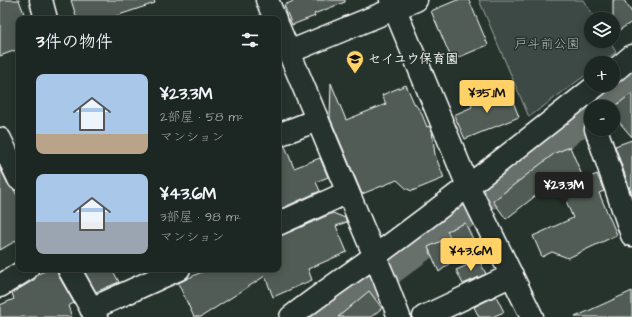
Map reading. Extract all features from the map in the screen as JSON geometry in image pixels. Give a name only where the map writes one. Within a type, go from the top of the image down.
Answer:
[{"type":"street","points":[[41,0],[45,16]]},
{"type":"street","points":[[289,52],[393,4],[416,0]]},
{"type":"street","points":[[393,4],[468,186],[532,317]]},
{"type":"street","points":[[281,36],[348,192],[399,317]]},
{"type":"street","points":[[620,66],[632,56]]},
{"type":"street","points":[[292,317],[321,293],[379,267],[468,186],[591,98]]},
{"type":"street","points":[[281,134],[317,120]]},
{"type":"street","points":[[598,136],[632,235]]},
{"type":"street","points":[[0,139],[16,173]]},
{"type":"street","points":[[281,223],[348,192]]},
{"type":"street","points":[[0,286],[22,272]]},
{"type":"street","points":[[71,272],[93,313],[173,272]]},
{"type":"street","points":[[424,317],[512,275]]},
{"type":"green space","name":"戸斗前公園","points":[[479,0],[583,0],[591,12],[584,12],[584,48],[613,48],[616,52],[611,56],[584,56],[584,76],[529,117]]},
{"type":"building","points":[[0,0],[19,0],[25,16],[16,16],[16,50],[0,56]]},
{"type":"building","points":[[71,0],[154,0],[155,3],[116,16],[76,16]]},
{"type":"building","points":[[296,0],[345,0],[345,2],[314,14],[315,16],[292,25],[284,5]]},
{"type":"building","points":[[457,0],[469,0],[488,45],[452,60],[431,11]]},
{"type":"building","points":[[613,0],[624,0],[632,13],[632,22],[620,30],[620,12],[613,12]]},
{"type":"building","points":[[331,83],[346,120],[386,104],[382,95],[406,85],[414,103],[421,112],[427,127],[429,126],[432,131],[435,155],[444,178],[412,191],[407,189],[397,180],[362,194],[330,118]]},
{"type":"building","points":[[508,89],[519,117],[465,139],[454,115],[472,107],[471,104]]},
{"type":"building","points":[[632,93],[632,137],[620,123],[620,102]]},
{"type":"building","points":[[632,140],[632,195],[615,146]]},
{"type":"building","points":[[285,146],[294,168],[320,158],[328,177],[316,182],[320,191],[281,209],[281,147]]},
{"type":"building","points":[[570,147],[584,180],[597,174],[604,191],[599,193],[617,235],[568,258],[552,252],[542,257],[533,236],[573,218],[557,179],[506,219],[493,201],[555,153]]},
{"type":"building","points":[[0,168],[8,184],[16,194],[16,241],[0,250]]},
{"type":"building","points":[[333,213],[345,218],[347,222],[336,226],[347,252],[308,269],[312,280],[273,297],[265,276],[201,317],[194,317],[178,283],[202,272],[281,272],[281,235]]},
{"type":"building","points":[[465,223],[474,241],[471,242],[472,245],[439,272],[428,247],[450,237],[447,231]]},
{"type":"building","points":[[479,260],[486,274],[463,284],[456,270]]},
{"type":"building","points":[[43,272],[58,272],[74,303],[68,306],[72,317],[0,317],[0,305],[14,299],[12,293],[34,280],[38,274]]},
{"type":"building","points":[[85,272],[114,272],[119,282],[96,292]]},
{"type":"building","points":[[369,291],[382,308],[371,317],[338,317]]},
{"type":"building","points":[[632,291],[632,317],[575,317]]},
{"type":"building","points":[[496,296],[504,312],[492,317],[479,317],[474,307]]},
{"type":"waterway","points":[[600,100],[632,74]]},
{"type":"waterway","points":[[489,191],[584,114]]},
{"type":"waterway","points":[[322,317],[464,210]]},
{"type":"place","name":"セイユウ保育園","points":[[355,74]]}]
